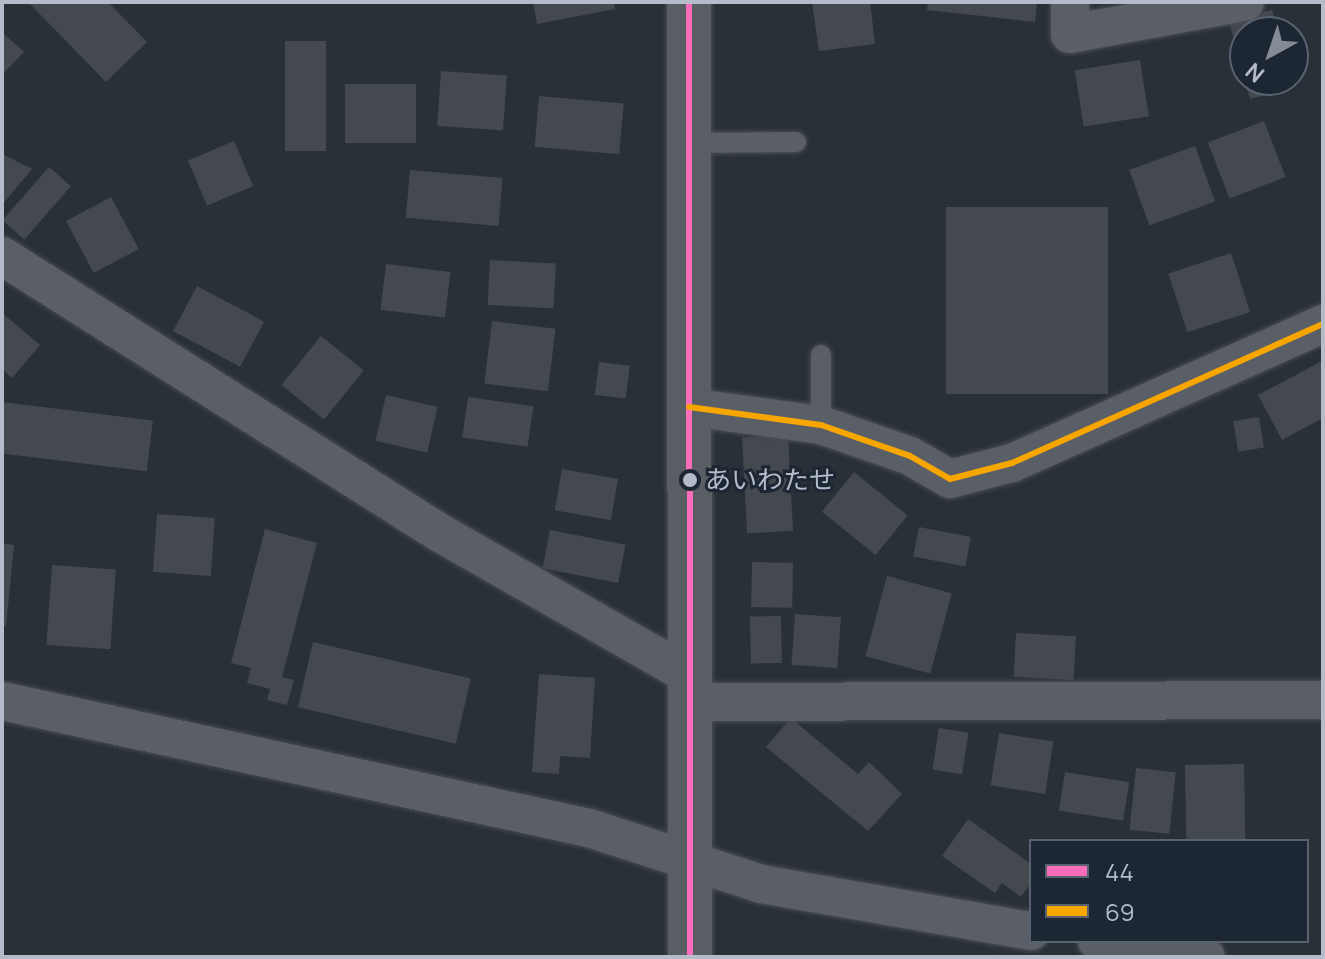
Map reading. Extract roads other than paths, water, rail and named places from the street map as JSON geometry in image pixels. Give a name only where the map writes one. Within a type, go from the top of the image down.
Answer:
[{"type":"main road","points":[[689,2],[690,957]]},
{"type":"street","points":[[1070,2],[1070,34],[1245,2]]},
{"type":"street","points":[[2,256],[689,689],[1323,700]]},
{"type":"street","points":[[689,407],[821,425],[910,456],[950,479],[1012,463],[1323,324]]},
{"type":"street","points":[[2,701],[589,828],[691,879],[1029,931]]},
{"type":"street","points":[[1111,943],[1206,957]]},
{"type":"lane","points":[[691,143],[796,142]]},
{"type":"lane","points":[[821,355],[821,425]]},
{"type":"place","name":"あいわたせ","points":[[690,480]]}]
